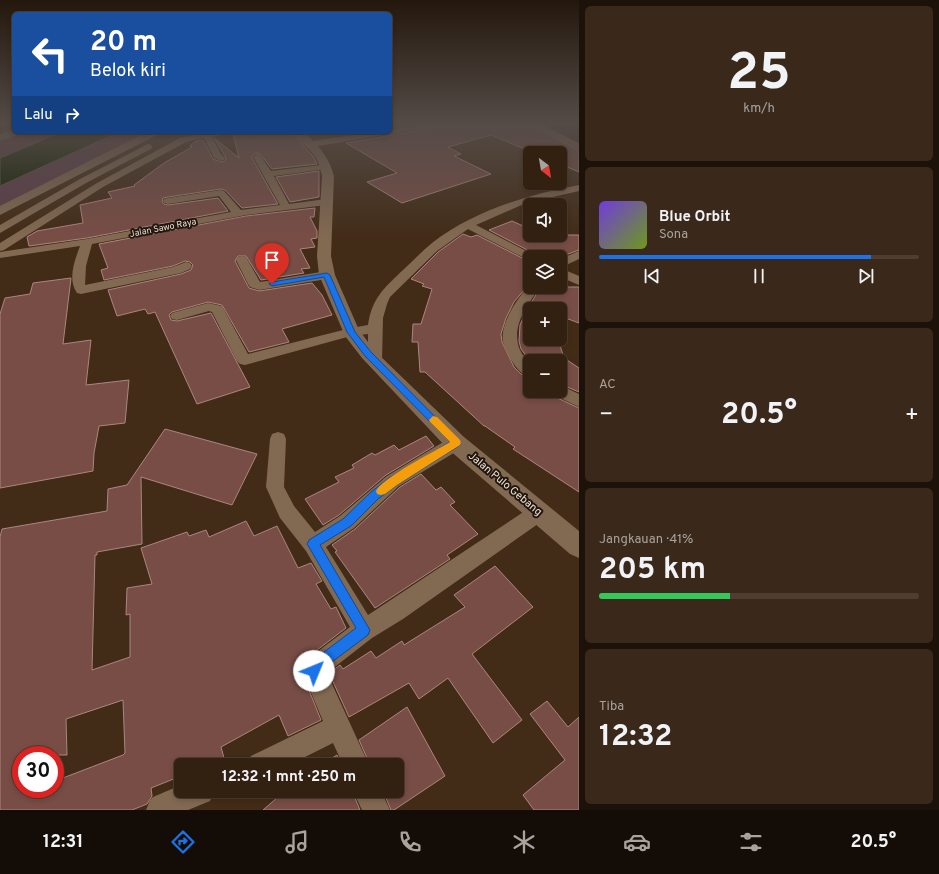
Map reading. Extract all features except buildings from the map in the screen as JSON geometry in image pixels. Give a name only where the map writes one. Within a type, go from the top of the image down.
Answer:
[{"type":"street","points":[[0,211],[104,162]]},
{"type":"street","points":[[0,230],[115,162]]},
{"type":"street","points":[[0,248],[139,162]]},
{"type":"street","points":[[260,162],[286,207]]},
{"type":"street","name":"Jalan Pulo Gebang","points":[[324,162],[328,176],[326,202],[327,225],[324,256],[327,275],[351,332],[375,361],[456,443],[579,546]]},
{"type":"street","points":[[268,174],[326,166]]},
{"type":"street","points":[[375,361],[375,329],[380,303],[388,291],[438,244],[468,225],[500,209],[541,196],[579,188]]},
{"type":"street","points":[[90,192],[100,194]]},
{"type":"street","points":[[168,201],[221,193],[238,213]]},
{"type":"street","name":"Jalan Sawo Raya","points":[[0,255],[87,242],[238,213],[326,202]]},
{"type":"street","points":[[468,225],[523,253]]},
{"type":"street","points":[[72,232],[74,244]]},
{"type":"street","points":[[87,242],[80,266],[79,286],[81,290],[177,270],[186,266]]},
{"type":"street","points":[[567,260],[579,254]]},
{"type":"street","points":[[242,260],[254,284],[259,286],[327,275]]},
{"type":"street","points":[[567,275],[579,281]]},
{"type":"street","points":[[523,365],[514,356],[510,344],[509,333],[520,306],[529,294]]},
{"type":"street","points":[[177,316],[213,307],[217,309],[245,360],[351,332],[375,329]]},
{"type":"street","points":[[567,395],[579,401]]},
{"type":"street","points":[[278,439],[275,487],[287,512],[313,544],[364,630]]},
{"type":"street","points":[[313,544],[347,522],[393,481],[456,443]]},
{"type":"street","points":[[353,758],[314,671],[317,666],[364,630],[395,611],[538,513]]},
{"type":"street","points":[[275,758],[339,727]]},
{"type":"street","points":[[160,810],[163,807],[184,798]]},
{"type":"street","points":[[370,798],[376,810]]},
{"type":"shaded area","points":[[0,162],[53,162],[0,186]]},
{"type":"shaded area","points":[[54,162],[97,162],[0,211],[0,186]]},
{"type":"slow traffic","points":[[381,491],[393,481],[456,443],[433,420]]},
{"type":"route","points":[[272,284],[327,275],[351,332],[368,354],[451,436],[456,443],[393,481],[347,522],[313,544],[364,630],[317,666],[314,671]]}]
